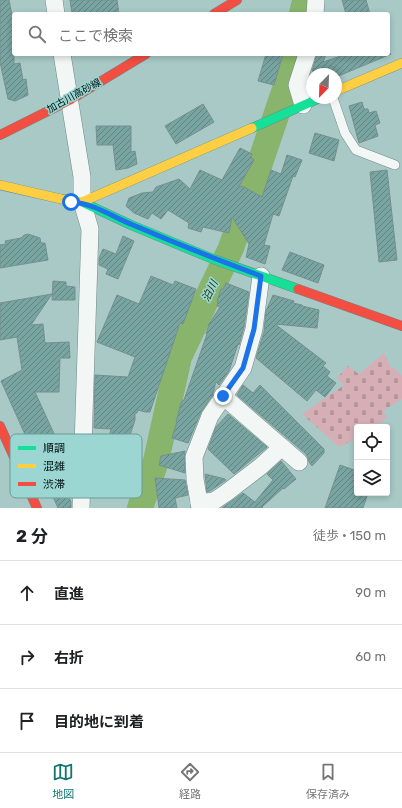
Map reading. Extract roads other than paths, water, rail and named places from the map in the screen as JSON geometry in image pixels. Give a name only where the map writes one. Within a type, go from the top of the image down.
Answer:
[{"type":"street","points":[[54,0],[56,12]]},
{"type":"street","points":[[217,12],[238,0]]},
{"type":"street","points":[[315,12],[316,0]]},
{"type":"street","points":[[62,56],[82,177],[82,202],[90,229],[83,434]]},
{"type":"street","name":"加古川高砂線","points":[[0,135],[70,100],[143,56]]},
{"type":"street","points":[[302,105],[297,85],[306,56]]},
{"type":"street","points":[[342,88],[402,63]]},
{"type":"street","points":[[82,202],[306,103]]},
{"type":"street","points":[[0,185],[21,189],[60,200],[82,202],[213,259],[402,326]]},
{"type":"street","points":[[261,276],[254,329],[243,368],[210,416],[194,457],[195,479],[199,506],[226,493],[260,467],[282,447]]},
{"type":"street","points":[[223,396],[299,462]]},
{"type":"street","points":[[0,426],[10,448]]},
{"type":"street","points":[[32,498],[37,508]]},
{"type":"street","points":[[81,498],[81,508]]},
{"type":"lane","points":[[335,104],[345,133],[356,150],[395,166]]},
{"type":"waterway","name":"泊川","points":[[304,0],[304,5]]},
{"type":"waterway","name":"泊川","points":[[302,12],[304,5]]},
{"type":"waterway","name":"泊川","points":[[140,508],[156,461],[179,357],[231,248],[296,56]]}]
